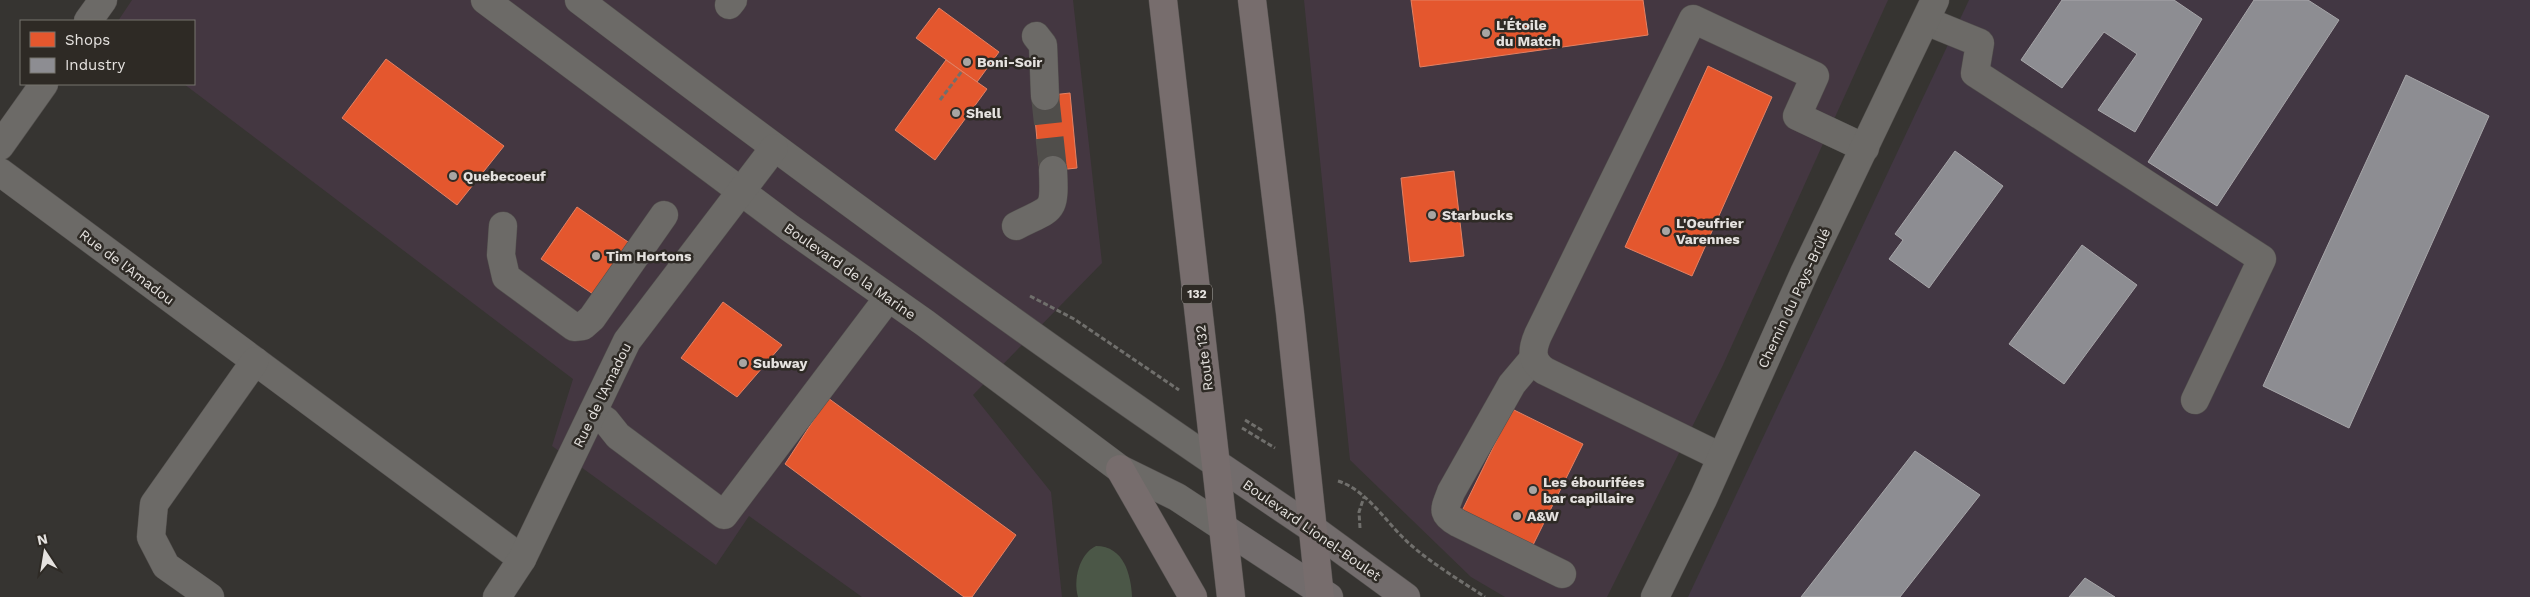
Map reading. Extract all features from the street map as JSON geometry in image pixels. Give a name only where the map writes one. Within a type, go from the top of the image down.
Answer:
[{"type":"highway","name":"Route 132","points":[[1163,0],[1231,597]]},
{"type":"highway","points":[[1252,0],[1291,323],[1312,529],[1323,595]]},
{"type":"highway","points":[[1120,469],[1193,597]]},
{"type":"main road","name":"Boulevard Lionel-Boulet","points":[[1217,464],[1312,529],[1406,597]]},
{"type":"main road","points":[[1224,528],[1323,595]]},
{"type":"street","points":[[89,20],[103,0]]},
{"type":"street","name":"Boulevard de la Marine","points":[[485,0],[742,192],[1120,469],[1177,496],[1224,528]]},
{"type":"street","points":[[579,0],[774,148],[1109,390],[1217,464]]},
{"type":"street","points":[[1930,10],[1980,43],[1975,73],[2262,259],[2195,400]]},
{"type":"street","name":"Chemin du Pays-Brûlé","points":[[1655,597],[1805,271],[1930,10]]},
{"type":"street","points":[[1721,457],[1544,371],[1534,358],[1533,348],[1538,335],[1694,19],[1816,76],[1797,116],[1865,148]]},
{"type":"street","points":[[1036,36],[1043,45],[1045,96]]},
{"type":"street","points":[[0,146],[43,85]]},
{"type":"street","name":"Rue de l'Amadou","points":[[497,597],[522,559],[627,341],[774,148]]},
{"type":"street","points":[[1016,226],[1052,206],[1054,199],[1053,170]]},
{"type":"street","name":"Rue de l'Amadou","points":[[0,172],[522,559]]},
{"type":"street","points":[[503,226],[501,254],[506,278],[574,327],[583,326],[592,318],[664,215]]},
{"type":"street","points":[[593,412],[606,421],[618,436],[724,515],[888,298]]},
{"type":"street","points":[[1534,358],[1512,384],[1451,492],[1445,512],[1448,518],[1562,574]]},
{"type":"street","points":[[210,597],[166,566],[151,537],[154,504],[255,361]]},
{"type":"path","points":[[940,100],[962,71]]},
{"type":"path","points":[[1022,292],[1074,319],[1160,377]]},
{"type":"path","points":[[1245,420],[1263,431]]},
{"type":"path","points":[[1246,431],[1259,438]]},
{"type":"path","points":[[1336,480],[1364,497],[1419,552],[1485,597]]},
{"type":"path","points":[[1359,518],[1360,504],[1364,497]]},
{"type":"shaded area","points":[[132,0],[1073,0],[1102,263],[973,395],[1051,492],[1062,597],[862,597],[749,516],[716,565],[552,446],[573,379],[185,85],[195,85],[195,20],[119,20]]},
{"type":"shaded area","points":[[1304,0],[1888,0],[1723,365],[1607,597],[1505,597],[1471,577],[1350,460]]},
{"type":"shaded area","points":[[1969,0],[2530,0],[2530,597],[1688,597]]},
{"type":"green space","points":[[1096,546],[1106,547],[1113,551],[1124,563],[1128,571],[1132,597],[1078,597],[1076,583],[1079,568],[1085,555]]},
{"type":"building: Shops","points":[[1411,0],[1643,0],[1648,35],[1420,67]]},
{"type":"building: Shops","points":[[939,8],[999,52],[977,82],[916,38]]},
{"type":"building: Shops","points":[[386,59],[504,146],[457,205],[342,118]]},
{"type":"building: Shops","points":[[946,60],[987,89],[935,160],[895,130]]},
{"type":"building: Shops","points":[[1708,66],[1772,97],[1692,276],[1625,247]]},
{"type":"building: Shops","points":[[1070,93],[1077,168],[1040,172],[1033,97]]},
{"type":"building: Shops","points":[[1454,171],[1464,256],[1410,262],[1401,178]]},
{"type":"building: Shops","points":[[577,207],[631,244],[596,296],[541,259]]},
{"type":"building: Shops","points":[[723,302],[782,345],[737,397],[681,358]]},
{"type":"building: Shops","points":[[828,398],[1016,535],[972,597],[964,597],[785,464]]},
{"type":"building: Shops","points":[[1512,409],[1583,444],[1533,545],[1462,511]]},
{"type":"building: Industry","points":[[2062,0],[2174,0],[2202,19],[2135,132],[2098,110],[2137,54],[2104,32],[2062,88],[2021,60]]},
{"type":"building: Industry","points":[[2254,0],[2308,0],[2339,20],[2217,206],[2148,162]]},
{"type":"building: Industry","points":[[2406,75],[2489,116],[2349,428],[2263,386]]},
{"type":"building: Industry","points":[[1955,151],[2003,186],[1929,288],[1889,259],[1903,240],[1895,234]]},
{"type":"building: Industry","points":[[2082,245],[2137,285],[2064,384],[2009,344]]},
{"type":"building: Industry","points":[[1915,451],[1980,495],[1900,597],[1801,597]]},
{"type":"building: Industry","points":[[2085,578],[2115,597],[2069,597]]},
{"type":"tunnel","points":[[1045,96],[1053,170]]},
{"type":"place","name":"L'Étoile du Match","points":[[1486,33]]},
{"type":"place","name":"Boni-Soir","points":[[967,62]]},
{"type":"place","name":"Shell","points":[[956,113]]},
{"type":"place","name":"Quebecoeuf","points":[[453,176]]},
{"type":"place","name":"Starbucks","points":[[1432,215]]},
{"type":"place","name":"L'Oeufrier Varennes","points":[[1666,231]]},
{"type":"place","name":"Tim Hortons","points":[[596,256]]},
{"type":"place","name":"Subway","points":[[743,363]]},
{"type":"place","name":"Les ébourifées bar capillaire","points":[[1533,490]]},
{"type":"place","name":"A&W","points":[[1517,516]]}]
